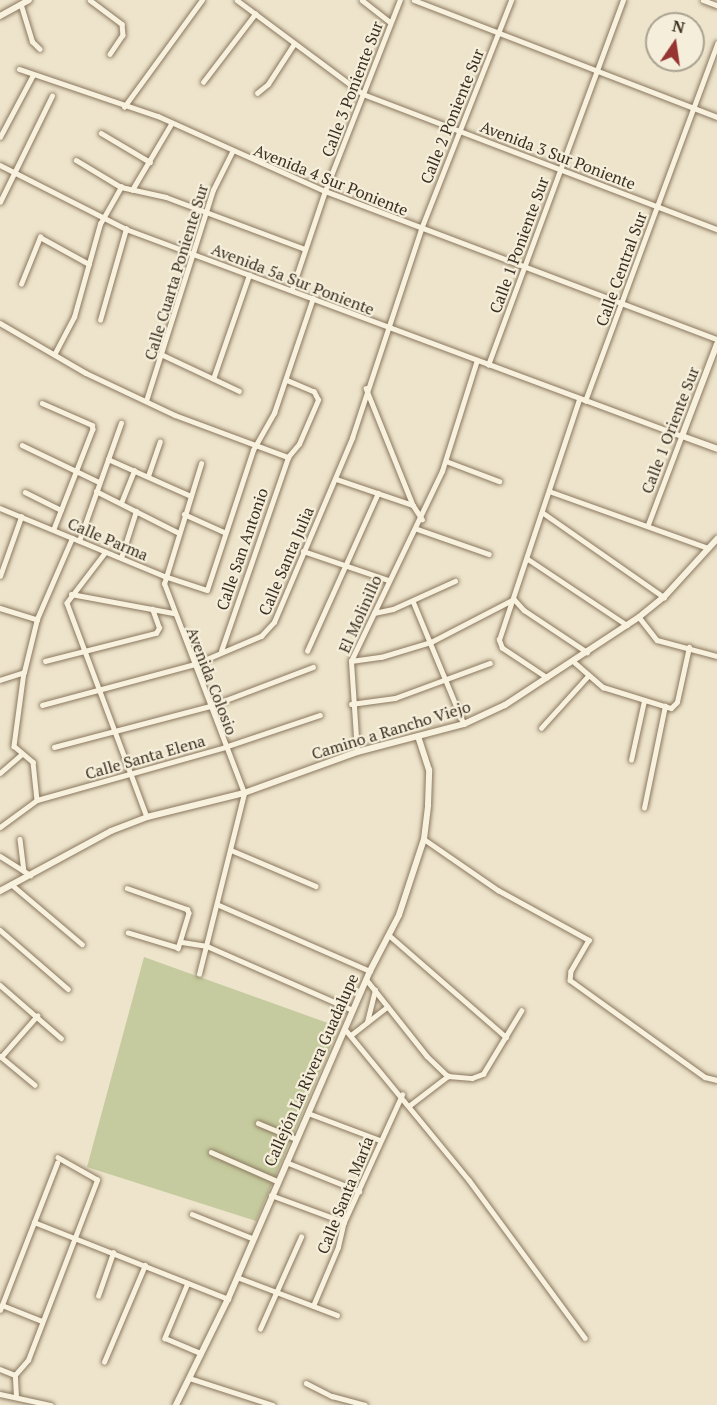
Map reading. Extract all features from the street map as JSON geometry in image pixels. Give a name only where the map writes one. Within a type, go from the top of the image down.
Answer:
[{"type":"street","points":[[0,15],[29,0]]},
{"type":"street","points":[[90,0],[122,24],[123,35],[110,54]]},
{"type":"street","points":[[124,107],[202,0]]},
{"type":"street","name":"Avenida 3 Sur Poniente","points":[[237,0],[363,94],[717,229]]},
{"type":"street","points":[[362,0],[390,22]]},
{"type":"street","name":"Calle 3 Poniente Sur","points":[[292,289],[325,191],[400,0]]},
{"type":"street","points":[[414,0],[597,74],[717,117]]},
{"type":"street","name":"Calle 2 Poniente Sur","points":[[336,479],[421,229],[511,0]]},
{"type":"street","name":"Calle 1 Poniente Sur","points":[[488,364],[522,264],[597,74],[623,0]]},
{"type":"street","points":[[703,0],[717,5]]},
{"type":"street","points":[[21,4],[32,41],[40,49]]},
{"type":"street","points":[[203,82],[255,14]]},
{"type":"street","points":[[257,93],[268,84],[294,44]]},
{"type":"street","name":"Calle Central Sur","points":[[548,678],[499,644],[549,491],[582,400],[623,302],[656,206],[717,44]]},
{"type":"street","name":"Avenida 4 Sur Poniente","points":[[19,69],[171,124],[232,152],[421,229],[522,264],[717,339]]},
{"type":"street","points":[[0,137],[33,75]]},
{"type":"street","points":[[0,202],[13,171],[52,96]]},
{"type":"street","points":[[132,190],[171,124]]},
{"type":"street","points":[[101,133],[150,162]]},
{"type":"street","name":"Calle Cuarta Poniente Sur","points":[[146,401],[163,355],[206,212],[232,152]]},
{"type":"street","points":[[76,160],[121,187],[166,197],[305,249]]},
{"type":"street","name":"Avenida 5a Sur Poniente","points":[[0,165],[126,229],[682,436]]},
{"type":"street","points":[[55,353],[74,317],[103,219],[121,187]]},
{"type":"street","points":[[100,320],[126,229]]},
{"type":"street","points":[[21,284],[40,237],[89,264]]},
{"type":"street","points":[[213,379],[249,275]]},
{"type":"street","points":[[184,514],[224,532],[256,444],[274,413],[313,298]]},
{"type":"street","points":[[0,323],[86,373],[146,401],[222,434],[288,457]]},
{"type":"street","name":"Calle 1 Oriente Sur","points":[[648,526],[717,344]]},
{"type":"street","points":[[163,355],[239,391]]},
{"type":"street","name":"El Molinillo","points":[[357,752],[351,704],[351,661],[388,580],[422,519],[446,461],[477,360]]},
{"type":"street","name":"Calle San Antonio","points":[[220,651],[288,457],[299,444],[318,395],[286,380]]},
{"type":"street","points":[[366,388],[412,505],[422,519]]},
{"type":"street","points":[[42,403],[92,425],[92,433],[74,470],[54,530]]},
{"type":"street","points":[[79,541],[122,423]]},
{"type":"street","points":[[682,436],[717,449]]},
{"type":"street","points":[[148,476],[160,442]]},
{"type":"street","points":[[22,445],[99,482]]},
{"type":"street","points":[[108,459],[191,496]]},
{"type":"street","points":[[446,461],[499,481]]},
{"type":"street","points":[[164,576],[201,464]]},
{"type":"street","points":[[121,503],[134,470]]},
{"type":"street","points":[[336,479],[412,505]]},
{"type":"street","name":"Calle Santa Julia","points":[[42,705],[195,664],[268,631],[336,479]]},
{"type":"street","points":[[96,491],[177,532]]},
{"type":"street","points":[[549,491],[708,548]]},
{"type":"street","points":[[25,492],[61,510]]},
{"type":"street","points":[[307,651],[378,493]]},
{"type":"street","name":"Calle Parma","points":[[0,508],[164,576],[207,590],[224,532]]},
{"type":"street","points":[[121,558],[136,511]]},
{"type":"street","points":[[542,512],[664,597]]},
{"type":"street","points":[[0,576],[21,517]]},
{"type":"street","points":[[417,529],[489,554]]},
{"type":"street","points":[[37,801],[33,762],[14,746],[24,672],[38,619],[72,538]]},
{"type":"street","name":"Camino a Rancho Viejo","points":[[0,891],[27,873],[111,831],[147,817],[244,793],[357,752],[464,724],[548,678],[639,617],[664,597],[717,539]]},
{"type":"street","points":[[303,551],[388,580]]},
{"type":"street","points":[[106,552],[70,594],[67,603],[147,817]]},
{"type":"street","points":[[528,558],[627,625]]},
{"type":"street","name":"Avenida Colosio","points":[[164,576],[174,613],[244,793]]},
{"type":"street","points":[[374,613],[413,601],[455,581]]},
{"type":"street","points":[[70,594],[174,613]]},
{"type":"street","points":[[351,661],[381,657],[431,642],[514,599],[524,610],[587,652]]},
{"type":"street","points":[[413,601],[464,724]]},
{"type":"street","points":[[0,608],[38,619]]},
{"type":"street","points":[[45,661],[156,633],[159,628],[152,609]]},
{"type":"street","points":[[639,617],[657,640],[717,656]]},
{"type":"street","points":[[573,661],[603,687],[644,701],[676,707],[689,647]]},
{"type":"street","points":[[351,704],[395,698],[448,682],[490,663]]},
{"type":"street","points":[[54,747],[210,706],[313,667]]},
{"type":"street","points":[[0,680],[24,672]]},
{"type":"street","points":[[541,728],[588,676]]},
{"type":"street","points":[[631,760],[644,701]]},
{"type":"street","points":[[644,808],[665,706]]},
{"type":"street","name":"Calle Santa Elena","points":[[0,827],[37,801],[130,772],[225,747],[320,715]]},
{"type":"street","name":"Callejón La Rivera Guadalupe","points":[[176,1405],[228,1299],[252,1238],[366,979],[390,936],[424,838],[429,770],[418,737]]},
{"type":"street","points":[[0,773],[22,754]]},
{"type":"street","points":[[199,974],[219,905],[244,793]]},
{"type":"street","points":[[424,838],[498,890],[589,940],[571,971],[570,980],[705,1077],[717,1080]]},
{"type":"street","points":[[20,839],[27,873]]},
{"type":"street","points":[[231,850],[316,886]]},
{"type":"street","points":[[0,856],[27,873]]},
{"type":"street","points":[[11,884],[82,944]]},
{"type":"street","points":[[127,888],[187,909],[182,942]]},
{"type":"street","points":[[219,905],[370,971]]},
{"type":"street","points":[[0,930],[68,988]]},
{"type":"street","points":[[128,933],[173,948],[182,942],[207,946],[353,1010]]},
{"type":"street","points":[[390,936],[506,1037]]},
{"type":"street","points":[[366,979],[387,1007],[448,1076]]},
{"type":"street","points":[[0,985],[61,1038]]},
{"type":"street","points":[[367,1022],[375,990]]},
{"type":"street","points":[[351,1035],[387,1007]]},
{"type":"street","points":[[410,1105],[448,1076],[483,1074],[521,1011]]},
{"type":"street","points":[[35,1085],[1,1056],[37,1016]]},
{"type":"street","points":[[345,1029],[410,1105],[585,1338]]},
{"type":"street","name":"Calle Santa María","points":[[314,1306],[338,1247],[344,1222],[402,1095]]},
{"type":"street","points":[[308,1113],[380,1140]]},
{"type":"street","points":[[258,1122],[296,1139]]},
{"type":"street","points":[[211,1152],[277,1181]]},
{"type":"street","points":[[16,1397],[15,1375],[28,1360],[97,1180],[58,1161],[1,1307],[42,1321]]},
{"type":"street","points":[[286,1162],[358,1191]]},
{"type":"street","points":[[271,1195],[344,1222]]},
{"type":"street","points":[[192,1214],[252,1238]]},
{"type":"street","points":[[34,1222],[49,1226],[228,1299]]},
{"type":"street","points":[[28,1237],[36,1225],[49,1226]]},
{"type":"street","points":[[260,1329],[301,1237]]},
{"type":"street","points":[[98,1296],[113,1253]]},
{"type":"street","points":[[104,1362],[145,1265]]},
{"type":"street","points":[[237,1277],[337,1315]]},
{"type":"street","points":[[188,1283],[165,1338],[201,1353]]},
{"type":"street","points":[[0,1369],[15,1375]]},
{"type":"street","points":[[189,1378],[273,1405]]},
{"type":"street","points":[[306,1383],[332,1396],[365,1405]]},
{"type":"street","points":[[0,1394],[51,1405]]},
{"type":"green space","points":[[144,957],[339,1027],[256,1221],[87,1167]]}]
